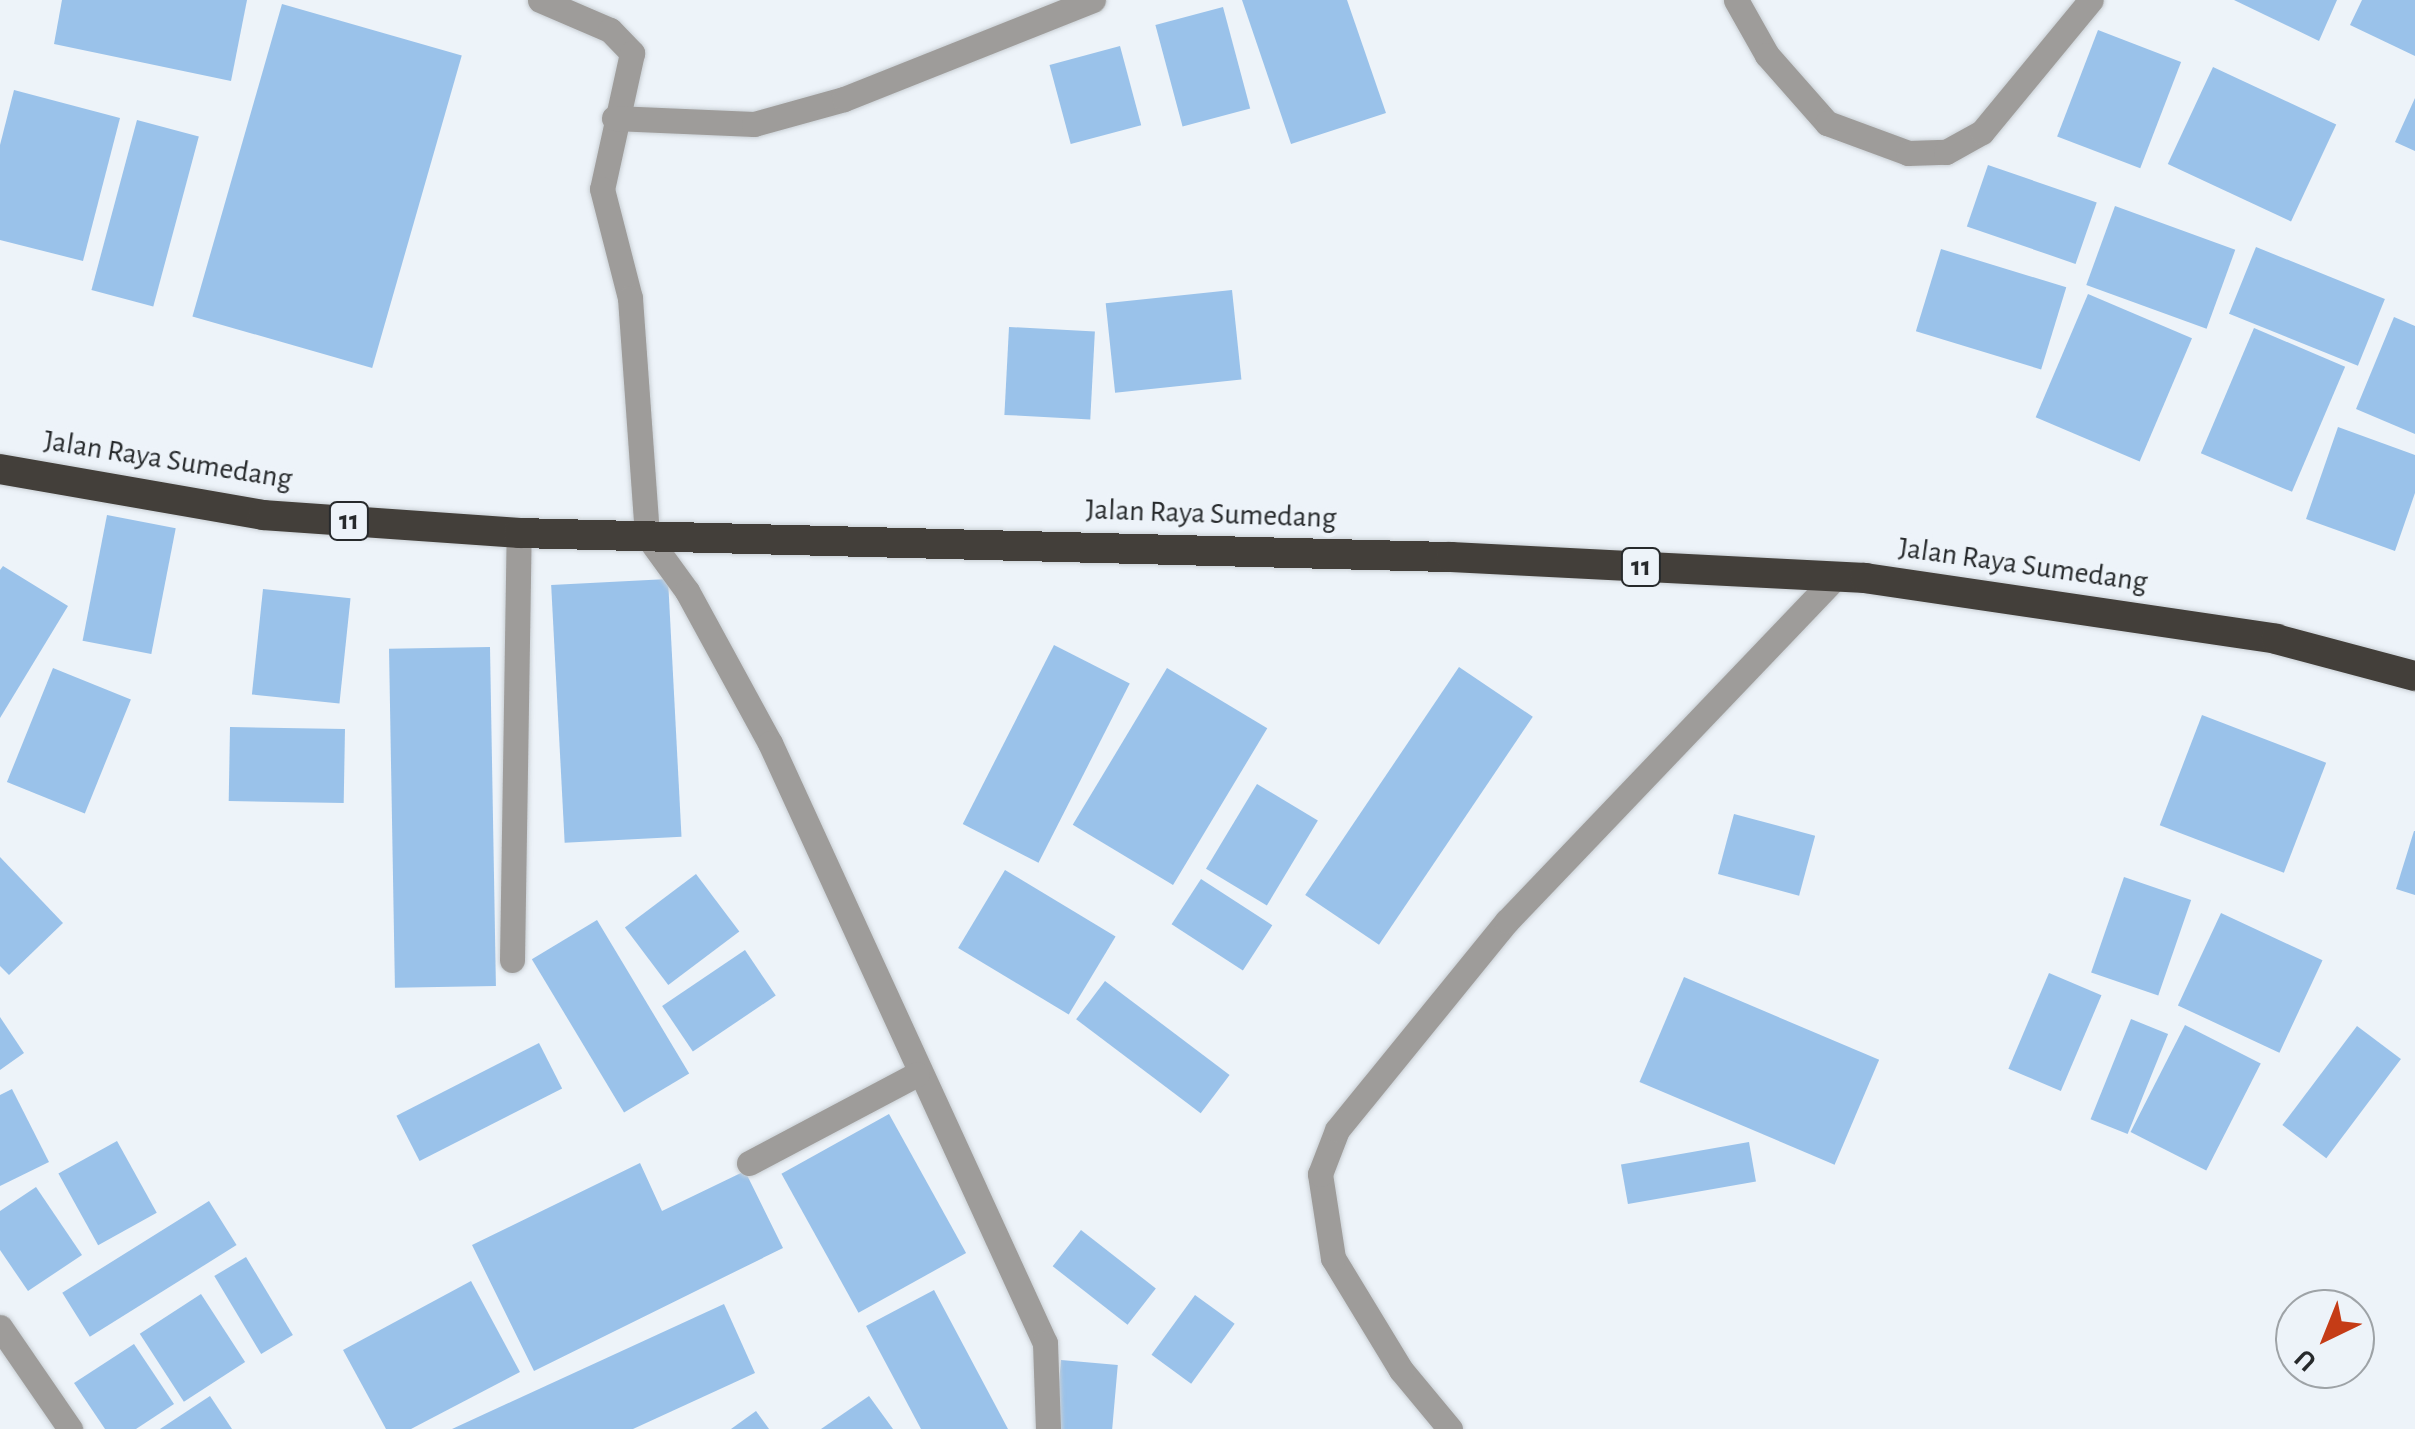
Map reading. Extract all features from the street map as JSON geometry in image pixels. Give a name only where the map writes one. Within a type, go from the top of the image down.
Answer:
[{"type":"highway","name":"Jalan Raya Sumedang","points":[[0,468],[263,514],[519,533],[857,538],[1835,578],[2257,636],[2415,676]]},
{"type":"street","points":[[540,0],[627,42],[630,70],[614,118],[602,189],[630,298],[647,536],[687,591],[770,742],[917,1074],[1046,1343],[1048,1429]]},
{"type":"street","points":[[614,118],[754,124],[844,99],[1093,0]]},
{"type":"street","points":[[1736,0],[1767,55],[1828,123],[1908,154],[1946,152],[1982,132],[2091,0]]},
{"type":"street","points":[[512,960],[519,533]]},
{"type":"street","points":[[1450,1429],[1402,1370],[1332,1258],[1320,1174],[1337,1130],[1507,921],[1835,578]]},
{"type":"street","points":[[749,1163],[917,1074]]},
{"type":"street","points":[[0,1327],[70,1429]]},
{"type":"building","points":[[62,0],[247,0],[231,81],[54,44]]},
{"type":"building","points":[[1242,0],[1347,0],[1386,113],[1291,144]]},
{"type":"building","points":[[2234,0],[2337,0],[2319,41]]},
{"type":"building","points":[[2362,0],[2415,0],[2415,56],[2350,25]]},
{"type":"building","points":[[282,4],[462,56],[372,368],[192,316]]},
{"type":"building","points":[[1223,7],[1250,108],[1183,127],[1155,25]]},
{"type":"building","points":[[2098,30],[2181,62],[2140,168],[2057,136]]},
{"type":"building","points":[[1120,46],[1141,125],[1071,144],[1049,65]]},
{"type":"building","points":[[2213,67],[2336,124],[2291,221],[2168,164]]},
{"type":"building","points":[[14,90],[120,118],[83,261],[0,240],[0,145]]},
{"type":"building","points":[[2415,98],[2415,151],[2395,142]]},
{"type":"building","points":[[137,120],[199,137],[153,307],[91,290]]},
{"type":"building","points":[[1988,165],[2097,202],[2076,264],[1967,226]]},
{"type":"building","points":[[2115,206],[2235,250],[2207,329],[2086,285]]},
{"type":"building","points":[[2256,247],[2385,299],[2358,366],[2229,314]]},
{"type":"building","points":[[1941,249],[2066,287],[2041,370],[1916,331]]},
{"type":"building","points":[[1232,290],[1241,380],[1115,393],[1106,303]]},
{"type":"building","points":[[2088,294],[2192,338],[2140,462],[2036,417]]},
{"type":"building","points":[[2394,317],[2415,326],[2415,434],[2356,409]]},
{"type":"building","points":[[1009,327],[1095,332],[1090,419],[1004,415]]},
{"type":"building","points":[[2254,328],[2345,367],[2292,492],[2201,453]]},
{"type":"building","points":[[2338,427],[2415,455],[2415,493],[2395,551],[2306,519]]},
{"type":"building","points":[[107,515],[176,528],[151,654],[83,641]]},
{"type":"building","points":[[3,566],[68,606],[0,718],[0,570]]},
{"type":"building","points":[[668,579],[682,837],[565,843],[551,585]]},
{"type":"building","points":[[263,589],[351,598],[339,704],[252,694]]},
{"type":"building","points":[[1054,645],[1130,684],[1038,863],[963,824]]},
{"type":"building","points":[[490,647],[496,986],[395,988],[389,649]]},
{"type":"building","points":[[1459,667],[1533,717],[1379,945],[1305,895]]},
{"type":"building","points":[[53,668],[131,699],[85,814],[7,782]]},
{"type":"building","points":[[1167,668],[1267,728],[1173,885],[1073,825]]},
{"type":"building","points":[[2202,715],[2326,763],[2284,873],[2160,825]]},
{"type":"building","points":[[230,727],[345,729],[344,803],[229,801]]},
{"type":"building","points":[[1257,784],[1318,821],[1267,905],[1206,869]]},
{"type":"building","points":[[1734,814],[1815,836],[1799,896],[1718,874]]},
{"type":"building","points":[[2415,831],[2415,895],[2396,889]]},
{"type":"building","points":[[0,857],[63,923],[9,975],[0,966]]},
{"type":"building","points":[[1005,870],[1116,936],[1069,1014],[958,948]]},
{"type":"building","points":[[696,874],[739,932],[668,985],[625,928]]},
{"type":"building","points":[[2124,877],[2191,900],[2158,996],[2091,972]]},
{"type":"building","points":[[1201,879],[1272,925],[1243,971],[1172,924]]},
{"type":"building","points":[[2221,913],[2323,960],[2279,1053],[2178,1005]]},
{"type":"building","points":[[597,920],[689,1073],[624,1113],[532,959]]},
{"type":"building","points":[[745,950],[776,996],[693,1052],[662,1006]]},
{"type":"building","points":[[2049,973],[2101,995],[2061,1091],[2008,1069]]},
{"type":"building","points":[[1684,977],[1879,1060],[1835,1165],[1639,1082]]},
{"type":"building","points":[[1105,981],[1230,1075],[1201,1113],[1076,1019]]},
{"type":"building","points":[[0,1017],[24,1053],[0,1070]]},
{"type":"building","points":[[2131,1019],[2168,1034],[2128,1134],[2091,1119]]},
{"type":"building","points":[[2185,1025],[2261,1064],[2206,1171],[2131,1132]]},
{"type":"building","points":[[2357,1026],[2401,1059],[2326,1158],[2282,1125]]},
{"type":"building","points":[[539,1043],[562,1088],[420,1161],[396,1116]]},
{"type":"building","points":[[12,1089],[49,1162],[0,1186],[0,1095]]},
{"type":"building","points":[[889,1114],[966,1253],[859,1313],[781,1174]]},
{"type":"building","points":[[117,1141],[157,1213],[98,1245],[58,1173]]},
{"type":"building","points":[[1749,1142],[1756,1181],[1628,1204],[1621,1165]]},
{"type":"building","points":[[640,1163],[662,1211],[745,1171],[783,1248],[534,1371],[472,1245]]},
{"type":"building","points":[[36,1187],[82,1255],[28,1291],[0,1250],[0,1211]]},
{"type":"building","points":[[209,1201],[237,1245],[90,1337],[62,1293]]},
{"type":"building","points":[[1081,1230],[1156,1288],[1128,1325],[1053,1266]]},
{"type":"building","points":[[246,1257],[293,1335],[261,1354],[214,1276]]},
{"type":"building","points":[[471,1281],[520,1372],[411,1429],[386,1429],[343,1350]]},
{"type":"building","points":[[934,1290],[1008,1429],[921,1429],[866,1326]]},
{"type":"building","points":[[201,1294],[245,1362],[184,1402],[140,1334]]},
{"type":"building","points":[[1195,1295],[1235,1324],[1191,1384],[1152,1355]]},
{"type":"building","points":[[724,1304],[755,1373],[633,1429],[452,1429]]},
{"type":"building","points":[[134,1344],[174,1404],[136,1429],[105,1429],[74,1383]]},
{"type":"building","points":[[1061,1360],[1118,1365],[1112,1429],[1055,1429]]},
{"type":"building","points":[[210,1396],[232,1429],[160,1429]]},
{"type":"building","points":[[869,1396],[893,1429],[821,1429]]},
{"type":"building","points":[[756,1411],[769,1429],[731,1429]]}]
